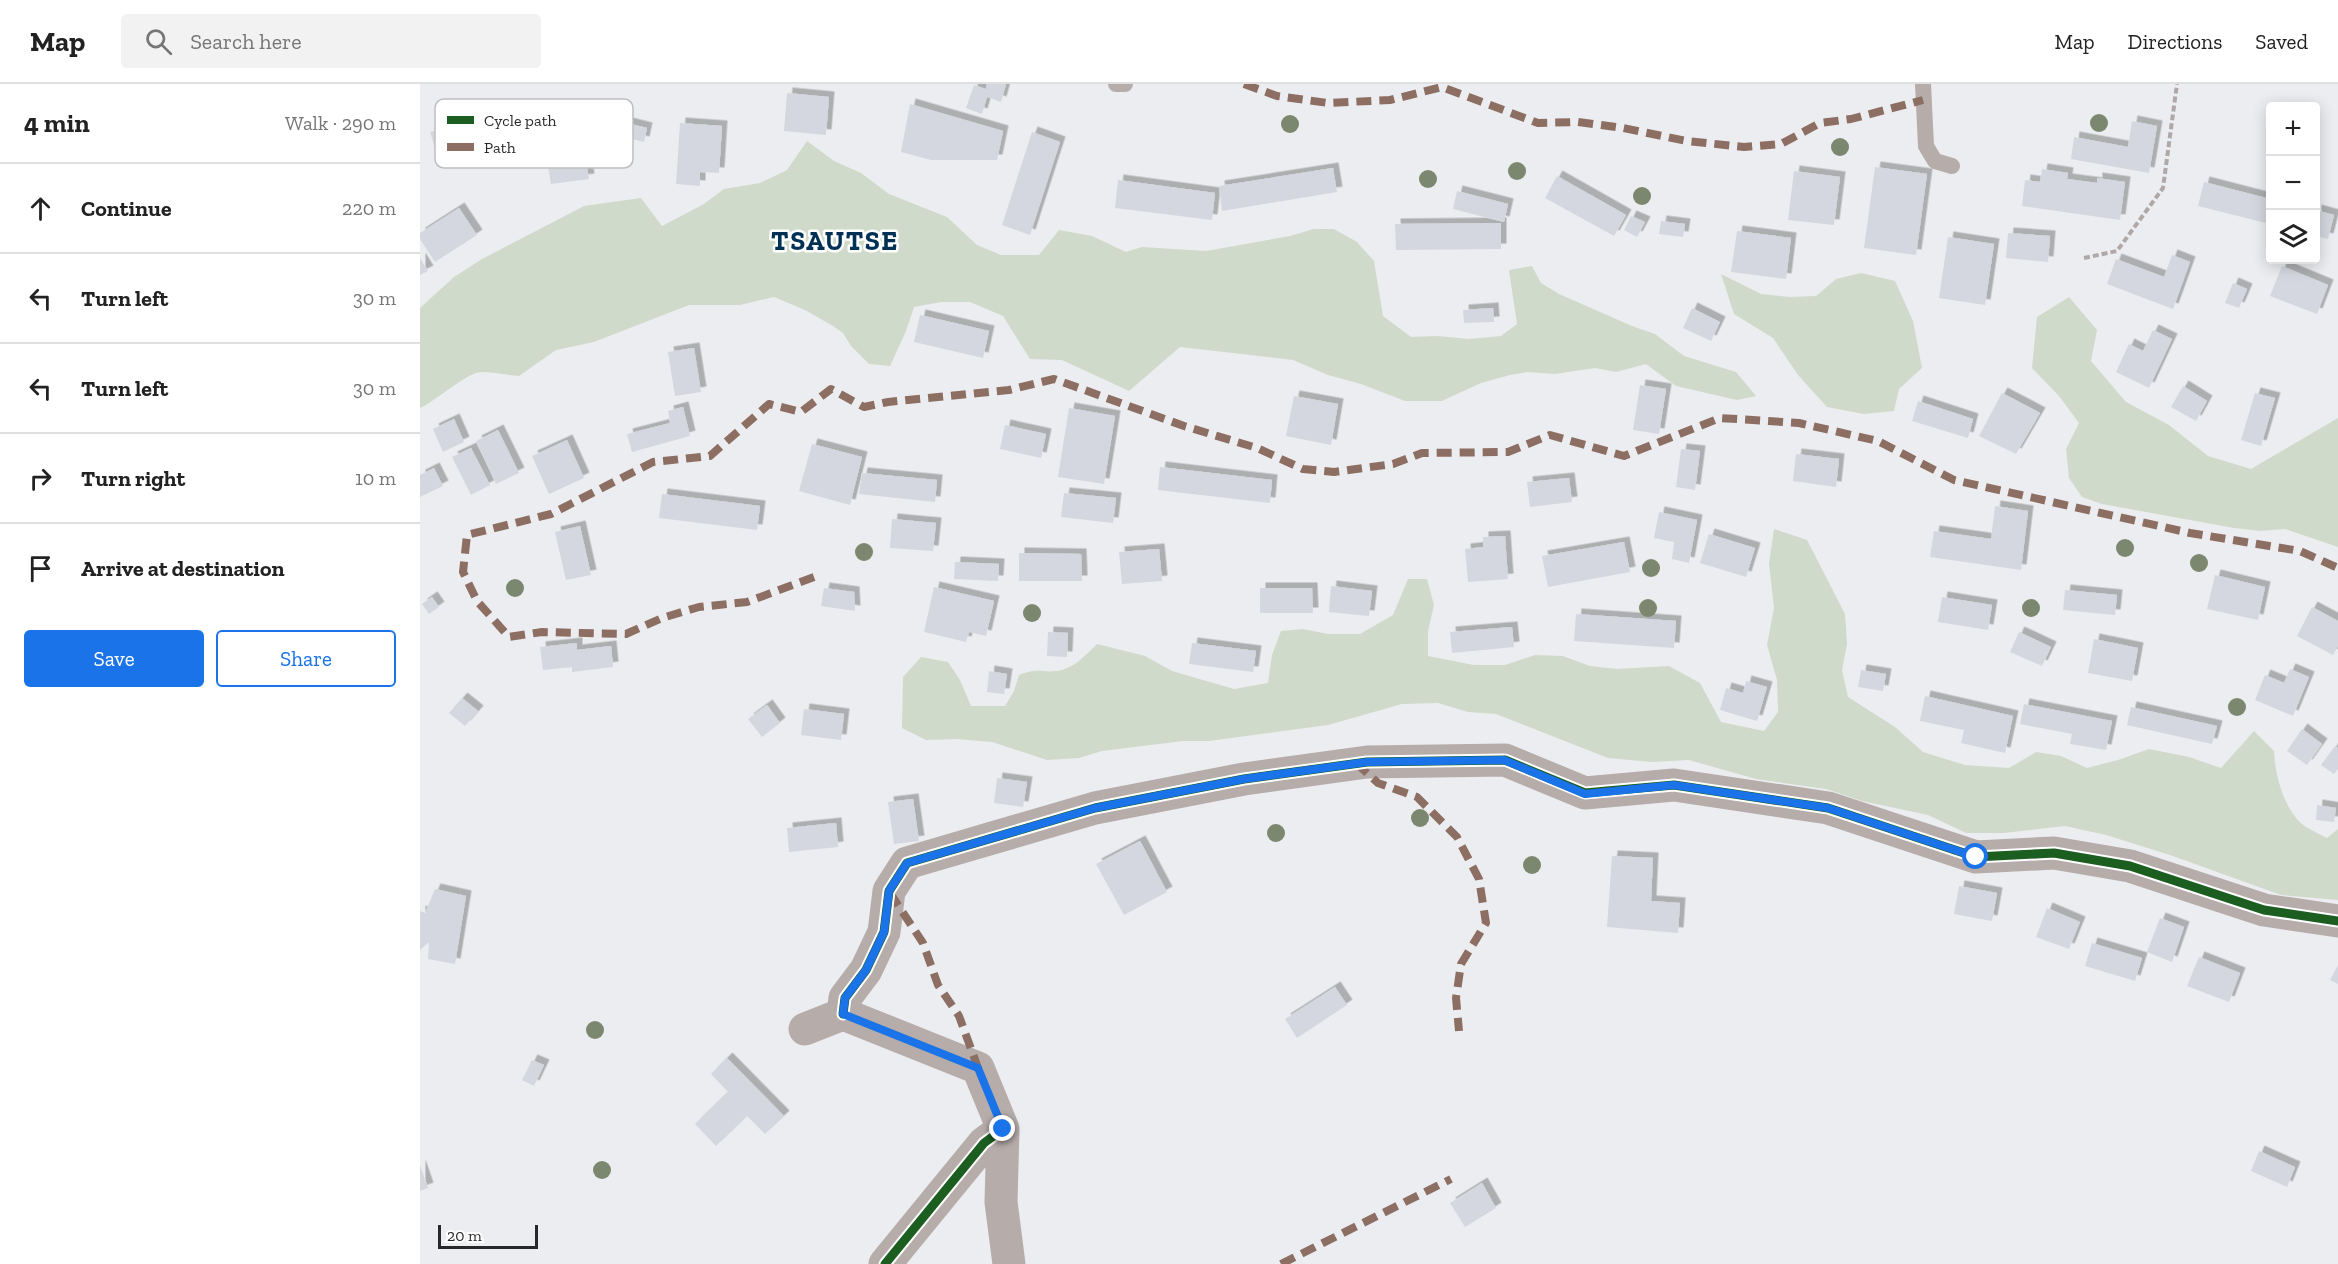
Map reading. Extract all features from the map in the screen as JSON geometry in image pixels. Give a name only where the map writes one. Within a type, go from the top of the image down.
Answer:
[{"type":"street","points":[[843,1014],[845,998],[866,970],[884,932],[889,891],[907,863],[1095,808],[1244,779],[1367,762],[1504,760],[1585,794],[1674,785],[1828,808],[1976,857],[2054,854],[2130,866],[2264,910],[2338,921]]},
{"type":"street","points":[[805,1029],[843,1014],[978,1068],[1003,1129],[1001,1202],[1008,1264]]},
{"type":"street","points":[[885,1264],[984,1143],[1003,1129]]},
{"type":"lane","points":[[1116,84],[1125,84]]},
{"type":"lane","points":[[1923,84],[1926,146],[1935,161],[1952,166]]},
{"type":"path","points":[[2084,258],[2117,251],[2163,188],[2177,84]]},
{"type":"green space","points":[[807,141],[834,161],[861,173],[889,194],[947,217],[977,245],[1001,255],[1039,255],[1059,230],[1092,236],[1126,252],[1142,247],[1206,251],[1290,236],[1314,229],[1334,229],[1357,242],[1374,261],[1383,316],[1411,337],[1437,336],[1469,339],[1501,336],[1517,324],[1509,270],[1532,266],[1541,283],[1559,294],[1655,334],[1684,356],[1736,372],[1756,396],[1737,400],[1676,386],[1646,364],[1616,372],[1595,368],[1555,374],[1527,372],[1481,383],[1442,401],[1405,401],[1361,384],[1328,375],[1293,360],[1180,347],[1129,391],[1062,360],[1030,359],[1003,316],[970,302],[941,302],[914,307],[890,366],[869,364],[851,346],[843,333],[805,310],[774,297],[740,305],[689,305],[594,342],[556,350],[519,376],[486,372],[475,374],[420,408],[420,308],[454,277],[482,259],[584,206],[641,198],[662,226],[704,204],[724,189],[760,183],[787,170]]},
{"type":"green space","points":[[1861,273],[1895,281],[1913,321],[1922,368],[1899,389],[1894,411],[1864,414],[1827,407],[1798,375],[1773,338],[1734,314],[1721,274],[1761,294],[1789,297],[1816,296],[1836,279]]},
{"type":"green space","points":[[2069,297],[2097,330],[2091,361],[2126,402],[2169,425],[2208,456],[2251,469],[2338,418],[2338,547],[2285,529],[2260,531],[2234,528],[2102,504],[2082,497],[2069,478],[2066,449],[2079,423],[2059,396],[2032,368],[2037,317]]},
{"type":"green space","points":[[1774,529],[1807,540],[1845,614],[1847,644],[1842,670],[1848,697],[1895,727],[1923,752],[1965,765],[2009,768],[2036,752],[2061,756],[2087,768],[2149,749],[2189,757],[2221,768],[2254,731],[2274,751],[2276,771],[2282,792],[2286,803],[2298,820],[2327,838],[2338,829],[2338,900],[2281,895],[2170,855],[2106,835],[2065,826],[2004,833],[1966,833],[1928,815],[1862,801],[1826,789],[1756,779],[1689,760],[1652,762],[1608,758],[1496,714],[1468,712],[1438,703],[1402,704],[1328,725],[1209,741],[1183,741],[1102,751],[1079,758],[1047,760],[992,742],[956,739],[926,740],[902,728],[903,677],[921,657],[948,662],[960,680],[971,706],[1005,706],[1014,691],[1019,675],[1035,671],[1063,670],[1079,661],[1097,644],[1145,656],[1172,671],[1234,689],[1268,683],[1272,655],[1281,631],[1303,629],[1328,634],[1360,634],[1393,615],[1408,579],[1427,579],[1434,605],[1428,631],[1428,656],[1474,665],[1505,665],[1535,655],[1563,656],[1590,666],[1617,669],[1669,666],[1700,683],[1721,722],[1764,731],[1778,712],[1777,680],[1767,645],[1774,608],[1769,564]]},
{"type":"building","points":[[987,84],[1006,84],[1001,102],[987,97],[982,114],[966,108],[974,85],[986,89]]},
{"type":"building","points":[[787,93],[829,97],[826,135],[784,131]]},
{"type":"building","points":[[910,104],[1003,131],[997,160],[931,160],[901,152]]},
{"type":"building","points":[[2132,121],[2157,126],[2149,173],[2071,159],[2074,137],[2128,147]]},
{"type":"building","points":[[680,123],[722,126],[719,173],[700,172],[700,186],[676,184]]},
{"type":"building","points":[[633,124],[647,128],[644,142],[633,139]]},
{"type":"building","points":[[435,131],[435,148],[430,132]]},
{"type":"building","points":[[1032,132],[1060,142],[1030,235],[1002,225]]},
{"type":"building","points":[[1875,167],[1927,174],[1916,255],[1864,248]]},
{"type":"building","points":[[548,168],[587,168],[589,179],[551,184]]},
{"type":"building","points":[[1333,168],[1337,192],[1222,211],[1219,186]]},
{"type":"building","points":[[2042,169],[2068,173],[2067,179],[2097,183],[2097,178],[2125,182],[2120,220],[2022,206],[2025,180],[2040,182]]},
{"type":"building","points":[[1794,171],[1840,177],[1834,225],[1788,220]]},
{"type":"building","points":[[1557,176],[1626,215],[1614,236],[1545,198]]},
{"type":"building","points":[[1118,180],[1215,193],[1212,220],[1115,208]]},
{"type":"building","points":[[2204,182],[2266,198],[2266,223],[2198,206]]},
{"type":"building","points":[[1457,191],[1508,204],[1504,222],[1453,209]]},
{"type":"building","points":[[459,208],[477,235],[435,262],[420,239],[420,233]]},
{"type":"building","points":[[2320,211],[2334,215],[2328,239],[2320,237]]},
{"type":"building","points":[[1631,216],[1645,222],[1637,237],[1624,230]]},
{"type":"building","points":[[1661,221],[1685,224],[1683,237],[1659,234]]},
{"type":"building","points":[[1501,223],[1501,249],[1396,250],[1395,224]]},
{"type":"building","points":[[1737,231],[1791,238],[1786,279],[1731,272]]},
{"type":"building","points":[[2008,233],[2050,236],[2048,262],[2006,258]]},
{"type":"building","points":[[1948,237],[1994,244],[1985,305],[1939,298]]},
{"type":"building","points":[[2172,255],[2190,262],[2173,309],[2107,284],[2116,259],[2164,277]]},
{"type":"building","points":[[420,258],[428,271],[420,275]]},
{"type":"building","points":[[2282,266],[2328,285],[2317,314],[2270,296]]},
{"type":"building","points":[[2233,283],[2247,289],[2239,308],[2225,303]]},
{"type":"building","points":[[1493,308],[1494,322],[1464,323],[1463,310]]},
{"type":"building","points":[[1692,308],[1720,322],[1711,341],[1683,328]]},
{"type":"building","points":[[920,315],[989,331],[983,358],[914,342]]},
{"type":"building","points":[[2153,330],[2172,339],[2149,388],[2116,372],[2129,344],[2143,351]]},
{"type":"building","points":[[694,348],[701,392],[675,396],[668,352]]},
{"type":"building","points":[[1640,385],[1666,389],[1659,434],[1633,430]]},
{"type":"building","points":[[2183,386],[2207,401],[2196,421],[2171,407]]},
{"type":"building","points":[[2002,393],[2040,413],[2016,454],[1979,436]]},
{"type":"building","points":[[2255,393],[2275,398],[2261,446],[2241,440]]},
{"type":"building","points":[[1294,396],[1338,404],[1331,445],[1286,436]]},
{"type":"building","points":[[1918,401],[1973,419],[1968,438],[1912,421]]},
{"type":"building","points":[[683,407],[690,436],[632,452],[627,434],[670,423],[668,411]]},
{"type":"building","points":[[1069,408],[1115,416],[1104,484],[1058,477]]},
{"type":"building","points":[[454,419],[464,442],[443,452],[433,429]]},
{"type":"building","points":[[1005,425],[1046,434],[1041,458],[1000,449]]},
{"type":"building","points":[[498,430],[519,473],[496,484],[476,441]]},
{"type":"building","points":[[567,440],[584,478],[549,494],[532,456]]},
{"type":"building","points":[[812,444],[862,457],[850,505],[799,491]]},
{"type":"building","points":[[471,448],[490,485],[471,495],[452,457]]},
{"type":"building","points":[[1681,449],[1700,451],[1695,490],[1676,487]]},
{"type":"building","points":[[1796,454],[1839,459],[1836,487],[1793,481]]},
{"type":"building","points":[[1160,467],[1272,480],[1270,503],[1158,490]]},
{"type":"building","points":[[434,468],[443,486],[420,497],[420,475]]},
{"type":"building","points":[[862,473],[937,480],[935,502],[859,494]]},
{"type":"building","points":[[1569,478],[1572,502],[1530,507],[1527,482]]},
{"type":"building","points":[[1064,493],[1116,498],[1113,523],[1061,517]]},
{"type":"building","points":[[662,494],[760,506],[757,530],[659,518]]},
{"type":"building","points":[[1995,506],[2028,511],[2021,570],[1930,557],[1934,531],[1991,539]]},
{"type":"building","points":[[1659,512],[1697,520],[1689,563],[1672,559],[1674,542],[1654,538]]},
{"type":"building","points":[[892,519],[936,523],[933,551],[890,548]]},
{"type":"building","points":[[580,526],[591,575],[566,580],[555,532]]},
{"type":"building","points":[[1709,534],[1755,548],[1746,577],[1700,563]]},
{"type":"building","points":[[1505,536],[1508,579],[1468,582],[1465,549],[1483,547],[1483,537]]},
{"type":"building","points":[[1624,542],[1630,572],[1548,587],[1542,556]]},
{"type":"building","points":[[1159,549],[1162,581],[1122,584],[1119,552]]},
{"type":"building","points":[[1019,553],[1081,554],[1082,581],[1019,581]]},
{"type":"building","points":[[955,562],[999,564],[998,581],[954,579]]},
{"type":"building","points":[[2215,575],[2265,587],[2258,620],[2207,609]]},
{"type":"building","points":[[1331,586],[1372,591],[1369,616],[1329,612]]},
{"type":"building","points":[[934,587],[994,601],[986,636],[969,632],[966,642],[924,632]]},
{"type":"building","points":[[824,588],[854,592],[855,611],[821,606]]},
{"type":"building","points":[[1260,588],[1312,588],[1313,613],[1260,613]]},
{"type":"building","points":[[2065,590],[2117,595],[2115,615],[2063,610]]},
{"type":"building","points":[[432,597],[439,607],[429,614],[422,604]]},
{"type":"building","points":[[1942,597],[1992,605],[1988,630],[1938,622]]},
{"type":"building","points":[[2312,607],[2338,621],[2338,646],[2333,655],[2297,636]]},
{"type":"building","points":[[1576,614],[1676,621],[1674,648],[1574,641]]},
{"type":"building","points":[[1512,627],[1514,647],[1452,653],[1450,632]]},
{"type":"building","points":[[1048,632],[1068,633],[1067,657],[1047,656]]},
{"type":"building","points":[[2019,632],[2051,647],[2042,666],[2010,652]]},
{"type":"building","points":[[2094,639],[2138,648],[2132,681],[2088,673]]},
{"type":"building","points":[[577,643],[577,650],[611,646],[613,667],[572,672],[572,667],[543,670],[540,647]]},
{"type":"building","points":[[1192,643],[1256,651],[1253,672],[1189,664]]},
{"type":"building","points":[[2290,669],[2309,677],[2293,716],[2255,700],[2265,675],[2284,683]]},
{"type":"building","points":[[1861,670],[1886,674],[1883,691],[1858,687]]},
{"type":"building","points":[[989,671],[1007,674],[1004,694],[987,692]]},
{"type":"building","points":[[1746,681],[1767,687],[1757,721],[1720,710],[1726,688],[1743,693]]},
{"type":"building","points":[[1925,696],[2013,716],[2005,753],[1961,743],[1964,730],[1920,721]]},
{"type":"building","points":[[462,698],[478,711],[465,726],[449,713]]},
{"type":"building","points":[[2024,704],[2112,721],[2106,750],[2070,744],[2072,734],[2020,724]]},
{"type":"building","points":[[767,705],[780,723],[762,737],[748,719]]},
{"type":"building","points":[[2131,707],[2217,726],[2212,744],[2127,725]]},
{"type":"building","points":[[804,709],[844,714],[841,740],[801,735]]},
{"type":"building","points":[[2302,729],[2322,744],[2307,765],[2287,751]]},
{"type":"building","points":[[2335,746],[2338,748],[2338,769],[2334,774],[2321,765]]},
{"type":"building","points":[[997,778],[1027,782],[1023,807],[994,803]]},
{"type":"building","points":[[913,799],[919,841],[894,844],[888,802]]},
{"type":"building","points":[[2317,805],[2336,808],[2334,822],[2316,820]]},
{"type":"building","points":[[836,823],[838,847],[789,852],[787,828]]},
{"type":"building","points":[[1140,841],[1167,892],[1124,915],[1096,864]]},
{"type":"building","points":[[1612,856],[1653,858],[1651,901],[1680,903],[1678,933],[1607,927]]},
{"type":"building","points":[[1959,886],[1997,893],[1992,921],[1954,914]]},
{"type":"building","points":[[435,889],[466,896],[455,964],[428,959],[429,942],[420,950],[420,911],[425,913]]},
{"type":"building","points":[[2047,908],[2080,922],[2069,949],[2036,937]]},
{"type":"building","points":[[2160,918],[2184,927],[2172,962],[2147,952]]},
{"type":"building","points":[[2092,943],[2142,958],[2135,981],[2085,966]]},
{"type":"building","points":[[2199,957],[2240,973],[2229,1002],[2187,986]]},
{"type":"building","points":[[2338,965],[2338,984],[2330,980]]},
{"type":"building","points":[[1335,987],[1347,1005],[1297,1038],[1285,1019]]},
{"type":"building","points":[[727,1058],[784,1116],[765,1134],[747,1116],[716,1146],[695,1124],[728,1092],[711,1074]]},
{"type":"building","points":[[532,1060],[544,1065],[534,1086],[522,1080]]},
{"type":"building","points":[[2259,1151],[2295,1167],[2287,1187],[2251,1171]]},
{"type":"building","points":[[420,1165],[428,1188],[420,1191]]},
{"type":"building","points":[[1482,1183],[1496,1208],[1465,1227],[1450,1203]]},
{"type":"marked path","points":[[1244,84],[1277,96],[1328,103],[1390,100],[1442,87],[1538,123],[1578,122],[1623,128],[1687,141],[1744,147],[1781,144],[1820,123],[1851,119],[1923,100]]},
{"type":"marked path","points":[[814,577],[747,602],[699,607],[662,618],[626,634],[542,632],[509,637],[477,601],[463,572],[467,535],[551,514],[653,462],[710,456],[769,404],[801,412],[831,389],[864,407],[888,402],[1009,390],[1054,379],[1184,426],[1257,448],[1303,469],[1334,472],[1393,464],[1422,453],[1508,452],[1550,435],[1624,456],[1720,418],[1799,423],[1878,441],[1954,480],[2190,533],[2300,551],[2338,568]]},
{"type":"marked path","points":[[1356,763],[1378,783],[1417,797],[1457,837],[1479,879],[1486,923],[1461,964],[1456,998],[1459,1031]]},
{"type":"marked path","points":[[890,893],[923,943],[938,985],[959,1016],[978,1068]]},
{"type":"marked path","points":[[1281,1264],[1451,1179]]},
{"type":"cycle path","points":[[843,1014],[845,998],[866,970],[884,932],[889,891],[907,863],[1095,808],[1244,779],[1367,762],[1505,760],[1585,793],[1674,785],[1828,808],[1976,857],[2054,853],[2130,866],[2264,910],[2338,921]]},
{"type":"cycle path","points":[[885,1264],[984,1143],[1003,1129]]},
{"type":"district","name":"TSAUTSE","points":[[835,241]]},
{"type":"route","points":[[1003,1129],[978,1068],[843,1014],[845,998],[866,970],[884,932],[889,891],[907,863],[1095,808],[1244,779],[1367,762],[1504,760],[1585,794],[1674,785],[1828,808],[1976,857]]}]
